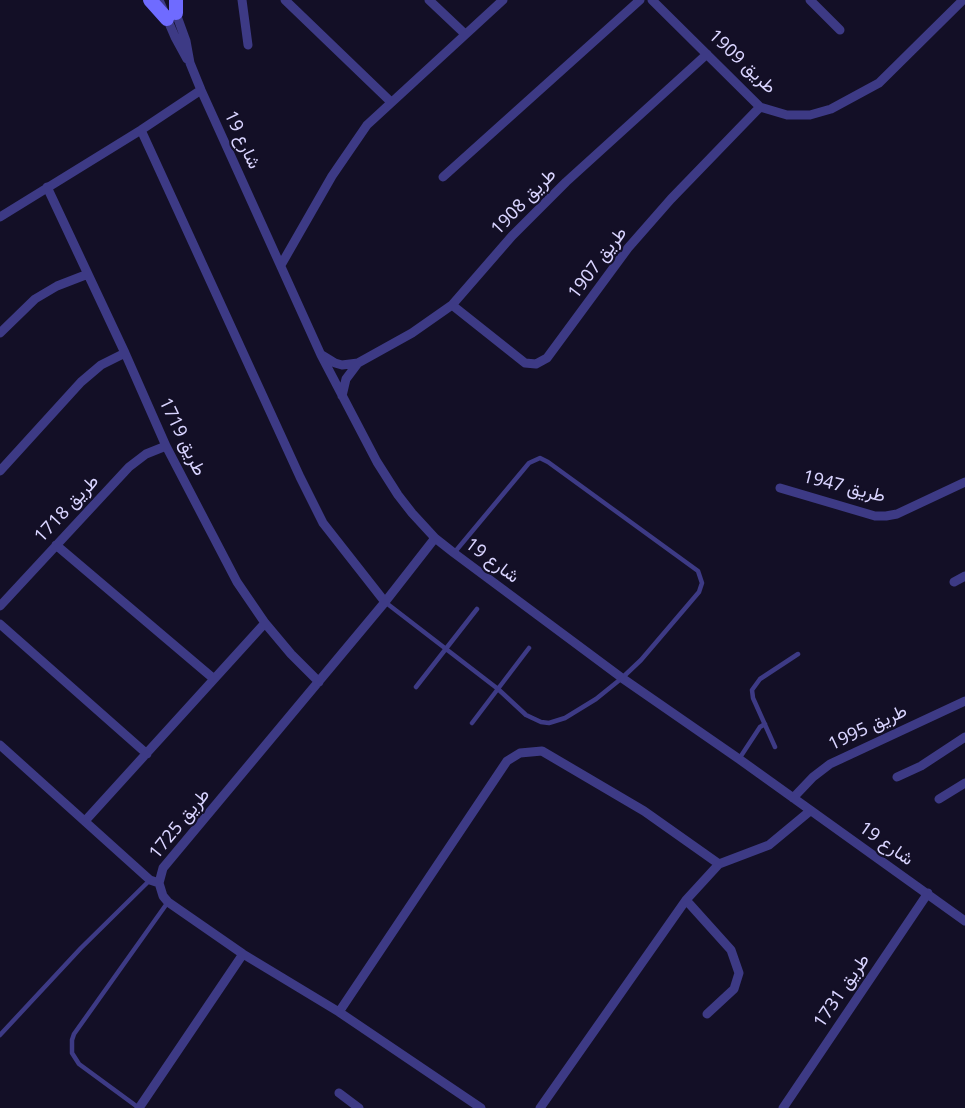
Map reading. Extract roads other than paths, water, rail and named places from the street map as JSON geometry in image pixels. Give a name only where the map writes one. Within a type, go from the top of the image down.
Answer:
[{"type":"street","points":[[150,0],[173,8]]},
{"type":"street","name":"شارع 19","points":[[159,0],[173,8],[178,44],[190,63],[321,355],[357,428],[398,495],[435,538],[622,678],[965,921]]},
{"type":"street","points":[[242,0],[248,45]]},
{"type":"street","points":[[285,0],[391,102]]},
{"type":"street","points":[[429,0],[465,34]]},
{"type":"street","points":[[281,265],[351,146],[367,125],[503,0]]},
{"type":"street","points":[[443,177],[640,0]]},
{"type":"street","name":"طريق 1909","points":[[652,0],[760,107],[787,115],[810,115],[831,109],[879,83],[963,0]]},
{"type":"street","points":[[810,0],[840,30]]},
{"type":"street","name":"طريق 1908","points":[[358,363],[412,333],[452,305],[512,236],[566,182],[707,54]]},
{"type":"street","points":[[0,204],[3,215],[201,90]]},
{"type":"street","name":"طريق 1907","points":[[452,305],[525,363],[536,363],[547,358],[628,248],[671,199],[760,107]]},
{"type":"street","points":[[141,130],[323,523],[385,602]]},
{"type":"street","name":"طريق 1719","points":[[47,187],[166,446],[237,582],[291,654],[319,682]]},
{"type":"street","points":[[0,333],[35,299],[57,286],[88,274]]},
{"type":"street","points":[[0,471],[81,382],[101,365],[125,353]]},
{"type":"street","points":[[321,355],[335,363],[358,363]]},
{"type":"street","points":[[342,397],[346,378],[358,363]]},
{"type":"street","name":"طريق 1718","points":[[0,606],[129,466],[146,454],[166,446]]},
{"type":"street","name":"طريق 1947","points":[[780,488],[875,516],[886,516],[897,514],[965,482]]},
{"type":"street","name":"طريق 1725","points":[[435,538],[385,602],[163,868],[155,881],[168,902],[243,954],[339,1012],[468,1104],[481,1108]]},
{"type":"street","points":[[57,545],[214,679]]},
{"type":"street","points":[[954,582],[965,576]]},
{"type":"street","points":[[86,821],[265,622]]},
{"type":"street","points":[[0,624],[147,754]]},
{"type":"street","name":"طريق 1995","points":[[793,798],[813,777],[830,765],[965,701]]},
{"type":"street","points":[[897,777],[928,761],[965,737]]},
{"type":"street","points":[[0,745],[155,881]]},
{"type":"street","points":[[339,1012],[507,762],[520,753],[542,751],[644,811],[719,864]]},
{"type":"street","points":[[939,799],[965,783]]},
{"type":"street","points":[[540,1108],[686,900],[719,864],[769,845],[810,811]]},
{"type":"street","name":"طريق 1731","points":[[783,1108],[928,893]]},
{"type":"street","points":[[686,900],[731,950],[739,973],[734,989],[707,1014]]},
{"type":"street","points":[[139,1108],[243,954]]},
{"type":"street","points":[[339,1093],[359,1108]]},
{"type":"lane","points":[[385,602],[498,689],[526,715],[549,723],[565,718],[596,699],[622,678],[641,660],[699,592],[702,579],[698,571],[540,458],[529,463],[454,553]]},
{"type":"lane","points":[[416,687],[477,609]]},
{"type":"lane","points":[[472,723],[529,648]]},
{"type":"lane","points":[[775,747],[753,698],[753,686],[798,654]]},
{"type":"lane","points":[[739,759],[760,727],[765,724]]},
{"type":"lane","points":[[0,1035],[81,948],[155,881]]},
{"type":"lane","points":[[139,1108],[79,1064],[72,1053],[72,1040],[168,902]]}]
